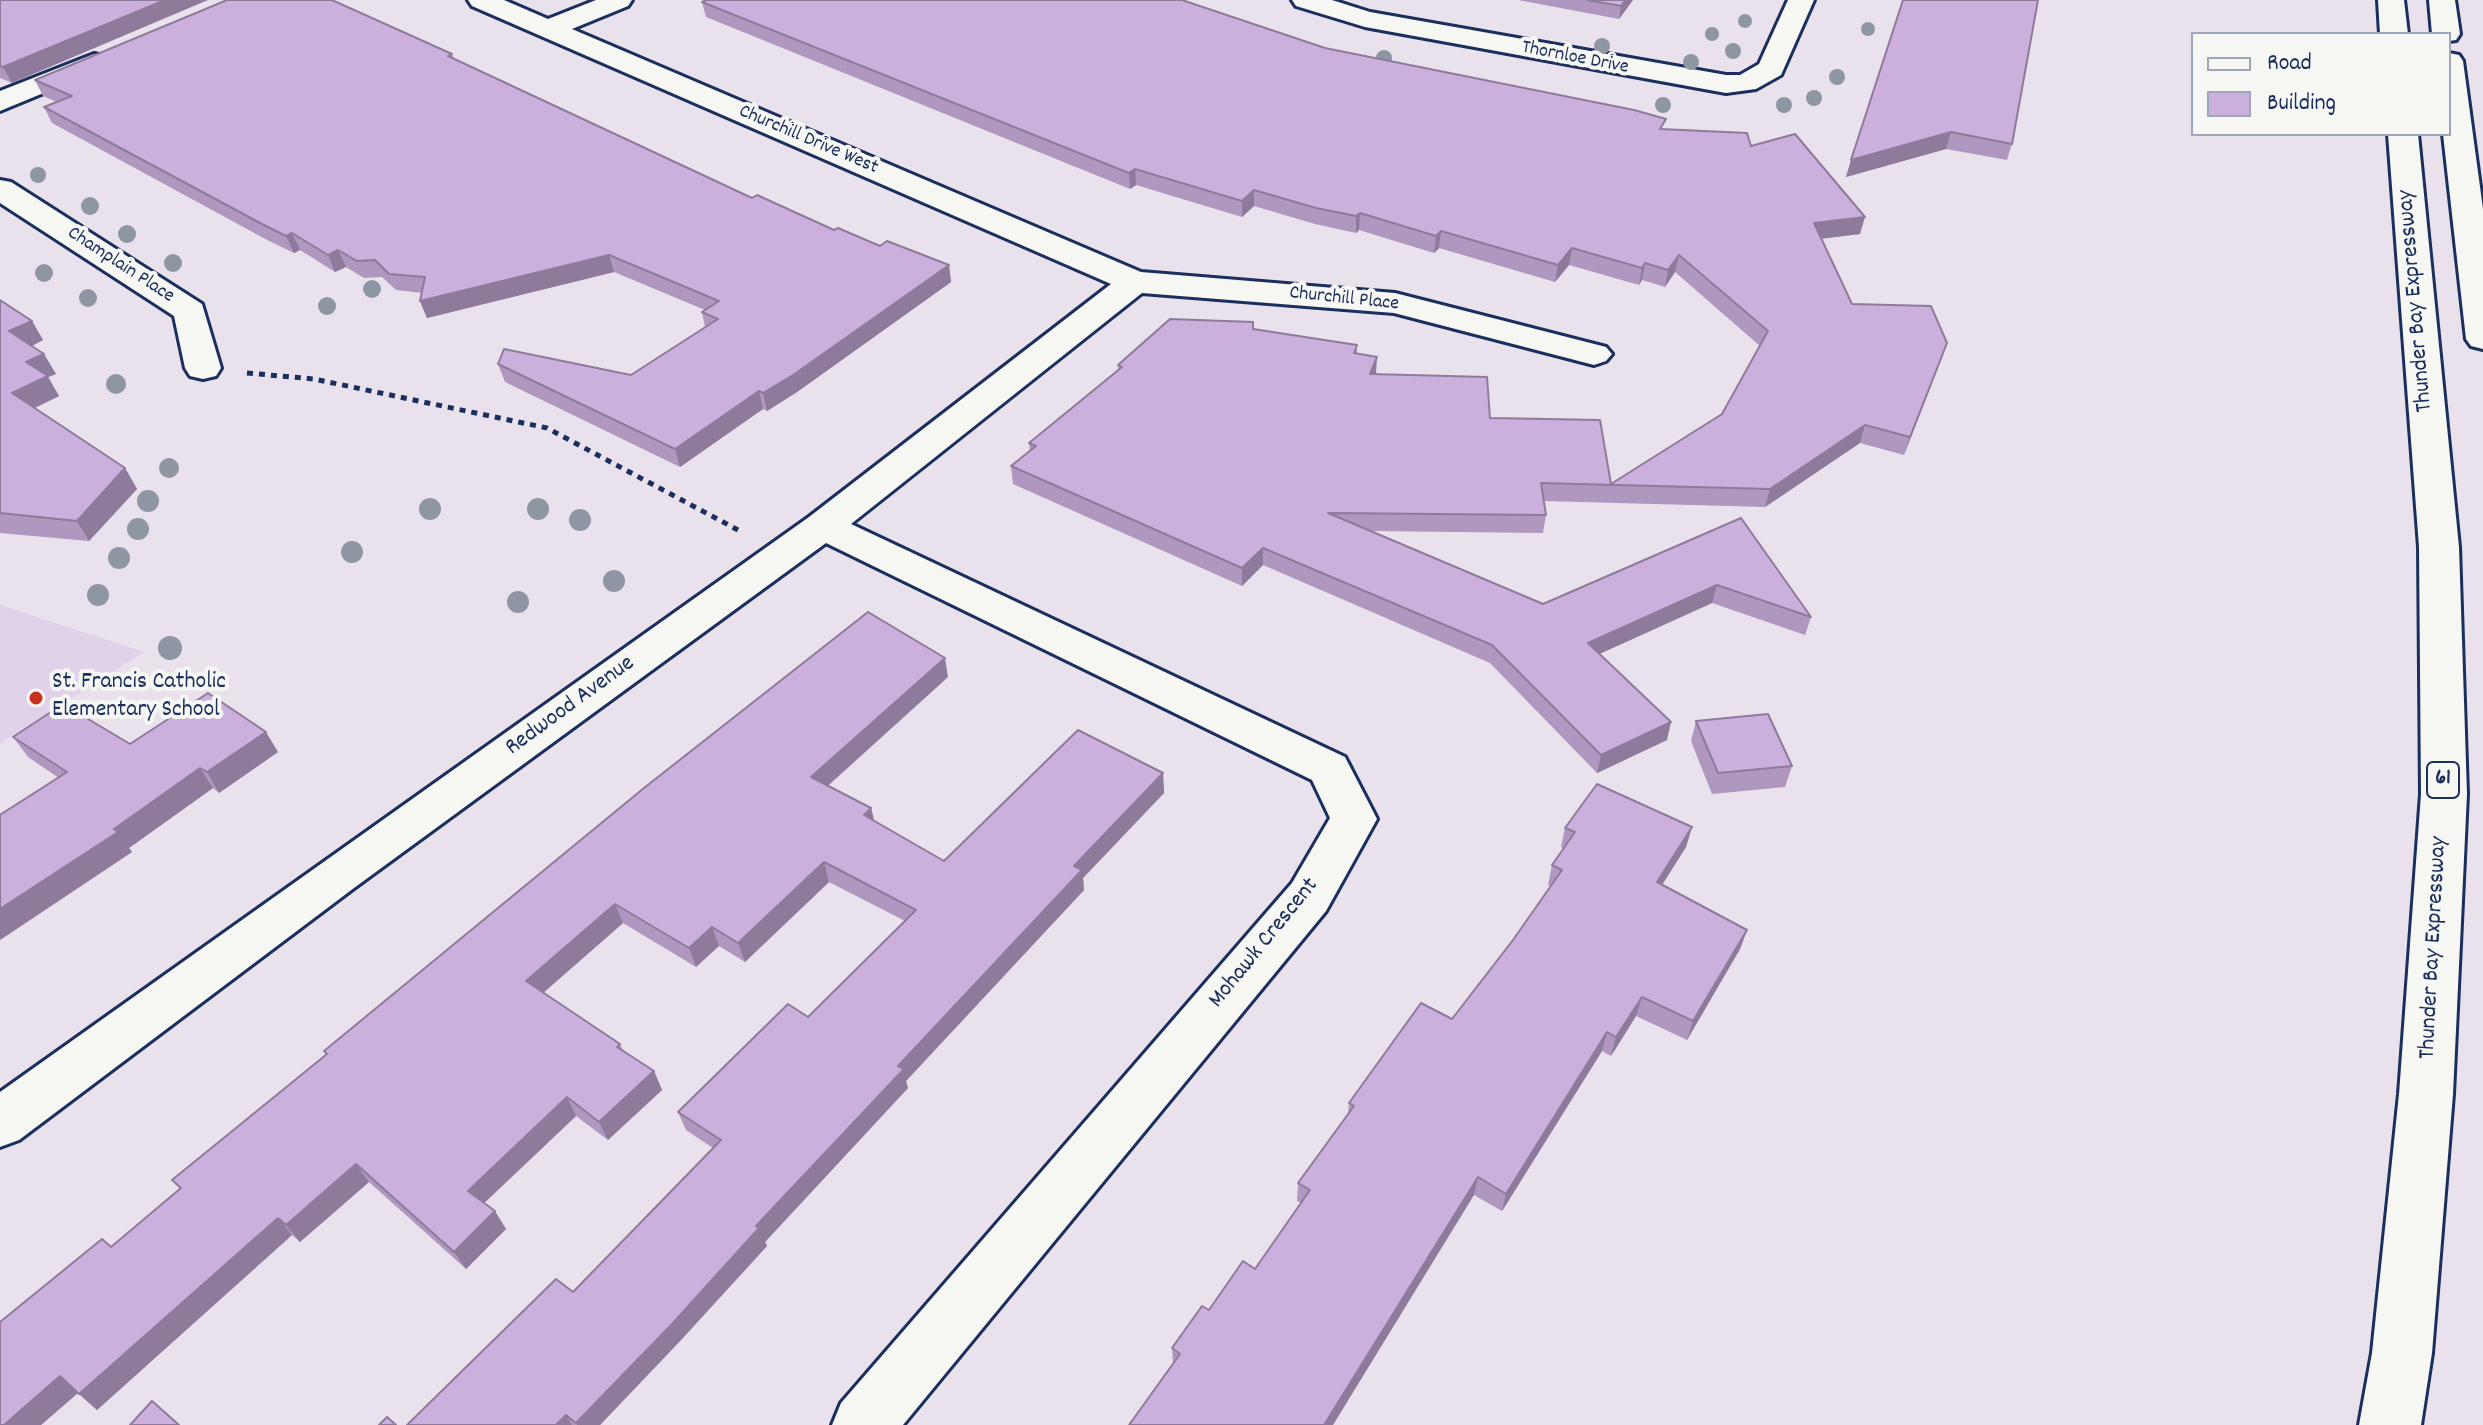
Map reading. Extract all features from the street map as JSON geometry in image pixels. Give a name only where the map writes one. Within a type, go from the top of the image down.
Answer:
[{"type":"main road","name":"Churchill Drive West","points":[[481,0],[1135,282]]},
{"type":"main road","points":[[548,29],[619,0]]},
{"type":"main road","name":"Thornloe Drive","points":[[1305,0],[1365,19],[1726,84],[1746,83],[1771,69],[1801,0]]},
{"type":"main road","points":[[2391,0],[2394,32]]},
{"type":"main road","points":[[2442,0],[2446,32]]},
{"type":"main road","points":[[0,102],[113,54]]},
{"type":"main road","points":[[2451,77],[2483,339]]},
{"type":"main road","name":"Thunder Bay Expressway","points":[[2390,1425],[2402,1353],[2426,1094],[2444,794],[2439,547],[2403,136]]},
{"type":"main road","name":"Champlain Place","points":[[0,189],[190,311],[203,368]]},
{"type":"main road","name":"Churchill Place","points":[[1135,282],[1395,303],[1594,354]]},
{"type":"main road","name":"Redwood Avenue","points":[[0,1123],[337,875],[823,526],[1135,282]]},
{"type":"main road","name":"Mohawk Crescent","points":[[823,526],[1329,769],[1354,819],[1309,897],[863,1425]]},
{"type":"path","points":[[203,368],[314,379],[547,428],[784,554]]},
{"type":"shaded area","name":"St. Francis Catholic Elementary School","points":[[0,605],[144,652],[0,744]]},
{"type":"building","points":[[0,0],[165,0],[3,67],[0,66]]},
{"type":"building","points":[[227,0],[332,0],[752,198],[757,195],[834,230],[838,228],[880,246],[887,241],[949,265],[793,375],[763,393],[759,391],[675,449],[498,364],[504,349],[631,375],[718,319],[702,312],[719,301],[609,255],[420,301],[425,277],[389,274],[375,260],[357,261],[338,250],[328,255],[292,233],[286,236],[262,224],[44,107],[72,96],[35,80]]},
{"type":"building","points":[[1182,0],[1325,48],[1666,119],[1660,129],[1747,133],[1751,146],[1795,134],[1865,217],[1814,223],[1852,304],[1931,306],[1947,343],[1910,437],[1865,425],[1770,489],[1541,483],[1546,515],[1328,513],[1543,604],[1741,518],[1811,617],[1717,585],[1588,643],[1671,722],[1601,755],[1492,645],[1263,548],[1242,568],[1011,466],[1036,446],[1029,443],[1122,367],[1118,365],[1170,319],[1253,322],[1253,329],[1357,345],[1354,353],[1377,357],[1370,374],[1487,377],[1490,418],[1600,420],[1611,484],[1722,414],[1768,331],[1679,255],[1668,270],[1645,263],[1642,268],[1572,248],[1558,265],[1441,231],[1436,236],[1360,213],[1356,216],[1316,208],[1254,190],[1242,201],[1135,169],[1129,173],[702,2]]},
{"type":"building","points":[[1587,0],[1626,0],[1621,6]]},
{"type":"building","points":[[1903,0],[2038,0],[2012,144],[1951,132],[1851,160]]},
{"type":"building","points":[[0,300],[32,321],[9,331],[44,354],[26,362],[48,376],[12,393],[125,468],[77,521],[0,513]]},
{"type":"building","points":[[868,612],[945,658],[811,777],[871,808],[864,815],[944,861],[1078,730],[1163,773],[1074,866],[1082,870],[898,1066],[904,1069],[756,1226],[759,1228],[672,1324],[576,1423],[566,1415],[556,1425],[407,1425],[556,1279],[573,1292],[721,1140],[678,1112],[788,1004],[808,1017],[916,910],[824,862],[738,943],[712,927],[689,948],[615,904],[526,981],[620,1044],[617,1047],[654,1071],[599,1122],[567,1097],[468,1191],[495,1211],[454,1252],[356,1164],[286,1225],[278,1218],[79,1394],[60,1376],[4,1425],[0,1425],[0,1322],[102,1239],[111,1247],[181,1188],[172,1180],[327,1054],[324,1051],[644,788]]},
{"type":"building","points":[[208,693],[266,732],[207,772],[200,768],[114,829],[118,832],[0,909],[0,815],[67,772],[13,737],[63,704],[130,744]]},
{"type":"building","points":[[1768,714],[1792,766],[1718,773],[1696,721]]},
{"type":"building","points":[[1597,784],[1692,827],[1657,882],[1747,930],[1693,1021],[1642,997],[1616,1037],[1607,1032],[1506,1194],[1478,1177],[1324,1425],[1129,1425],[1180,1354],[1172,1348],[1202,1306],[1209,1310],[1243,1261],[1255,1269],[1310,1190],[1298,1183],[1354,1106],[1349,1103],[1421,1003],[1452,1019],[1513,940],[1562,870],[1552,865],[1575,832],[1565,828]]},
{"type":"building","points":[[152,1401],[179,1425],[130,1425]]},
{"type":"building","points":[[387,1417],[396,1425],[379,1425]]},
{"type":"place","name":"St. Francis Catholic Elementary School","points":[[36,698]]}]
